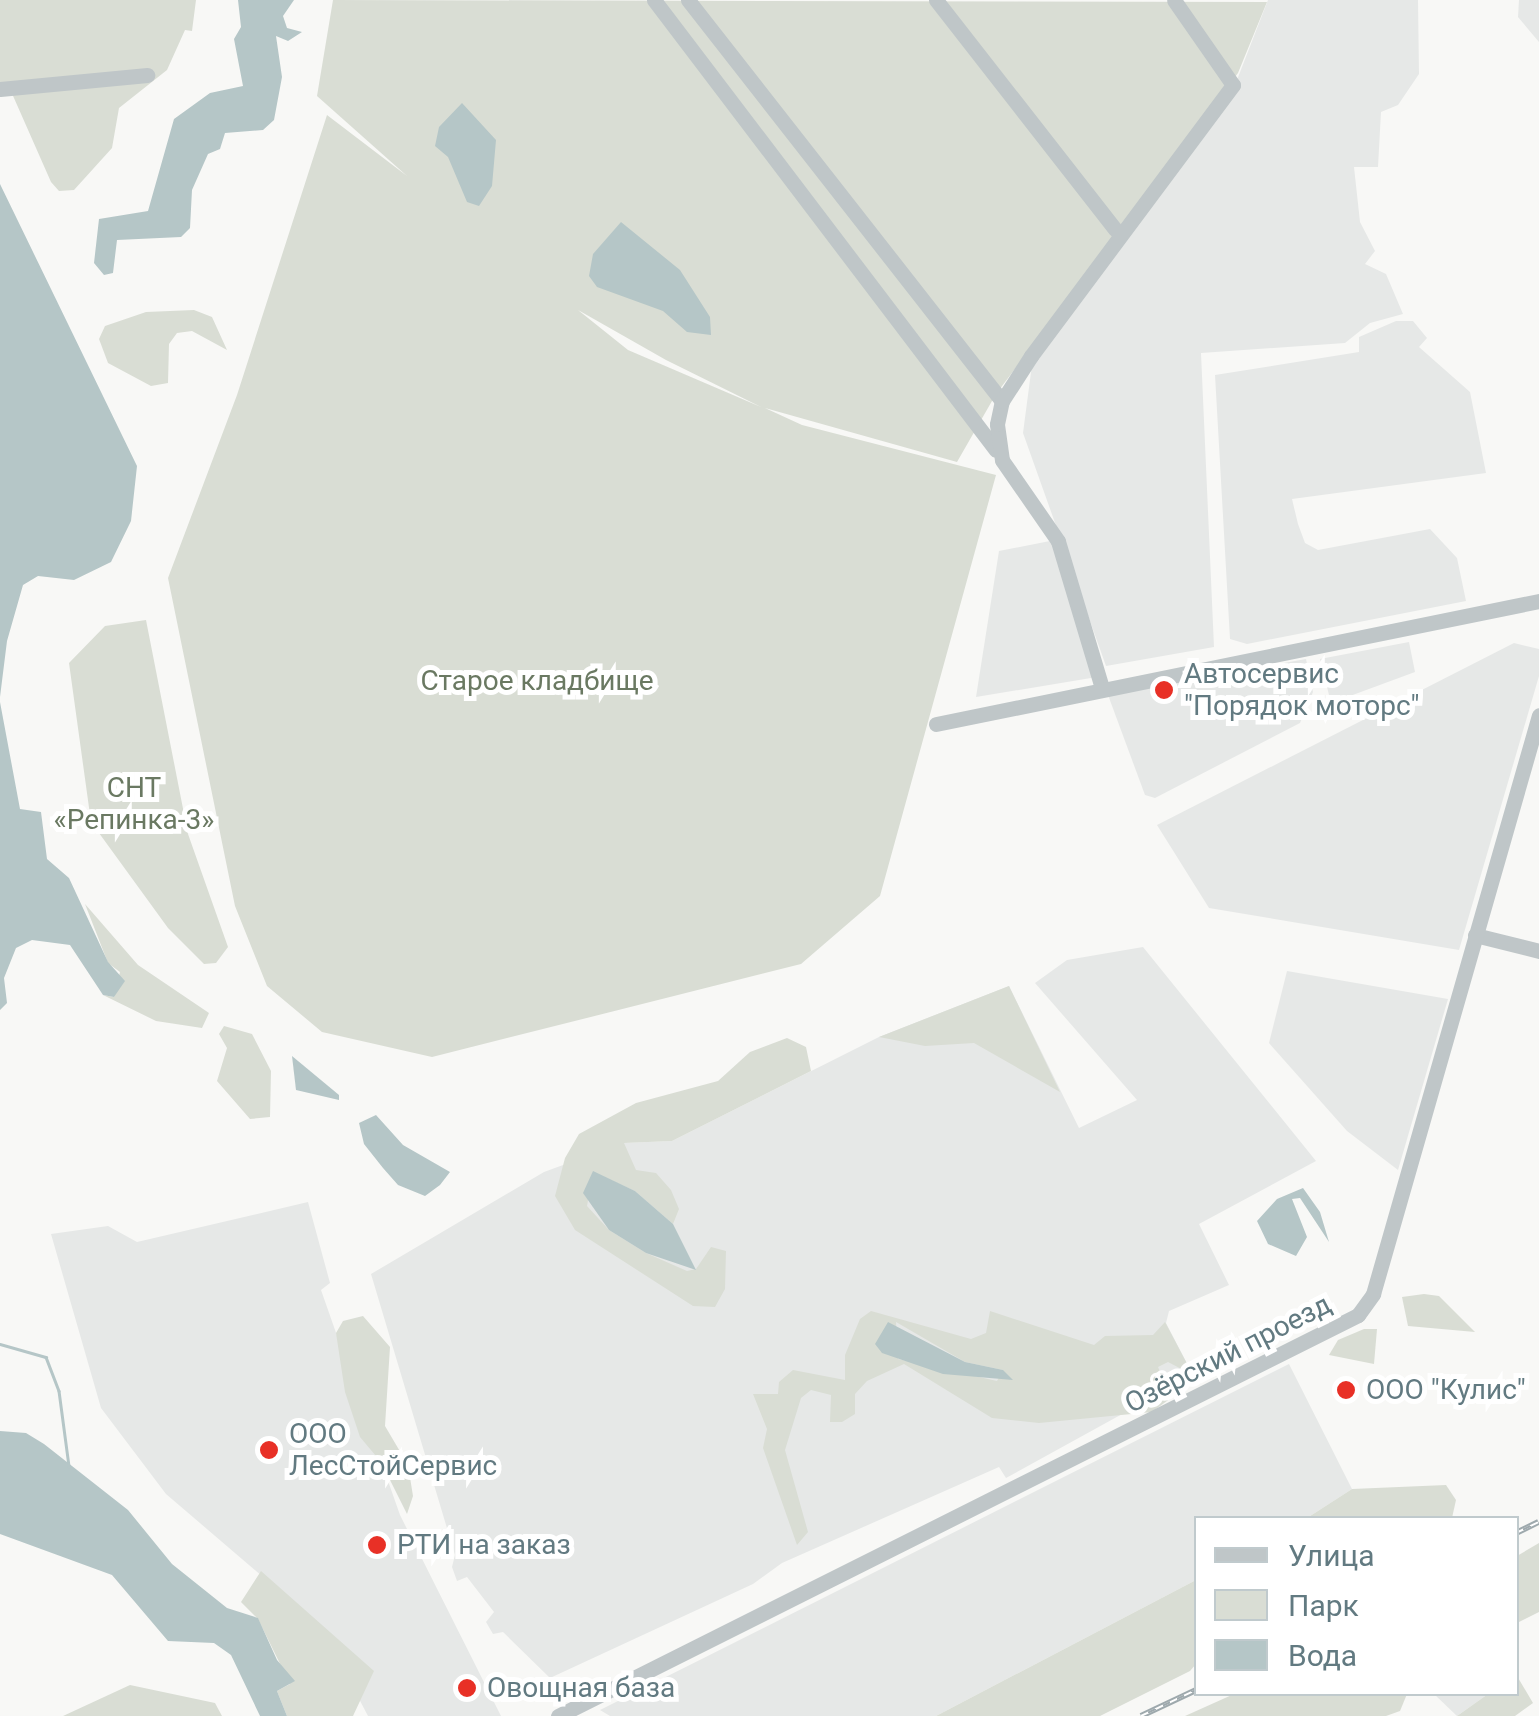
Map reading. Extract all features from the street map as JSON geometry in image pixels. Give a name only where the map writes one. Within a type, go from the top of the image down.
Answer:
[{"type":"street","points":[[654,0],[956,389],[1058,541],[1102,688]]},
{"type":"street","points":[[688,0],[1002,401]]},
{"type":"street","points":[[936,0],[1115,229]]},
{"type":"street","points":[[1002,460],[997,424],[1002,401],[1232,85],[1174,0]]},
{"type":"street","points":[[0,89],[147,75]]},
{"type":"street","points":[[936,724],[1539,601]]},
{"type":"street","name":"Озёрский проезд","points":[[558,1716],[1358,1314],[1373,1294],[1539,715]]},
{"type":"street","points":[[1475,934],[1539,951]]},
{"type":"shaded area","points":[[1268,0],[1418,0],[1419,74],[1398,105],[1381,112],[1378,167],[1354,167],[1360,222],[1375,251],[1365,264],[1386,274],[1403,314],[1370,323],[1345,343],[1201,353],[1214,647],[1106,666],[1023,433],[1033,357],[1235,85]]},
{"type":"shaded area","points":[[1519,0],[1539,0],[1539,42],[1518,17]]},
{"type":"shaded area","points":[[1396,321],[1413,321],[1427,338],[1419,347],[1470,392],[1486,473],[1292,499],[1298,524],[1305,543],[1318,550],[1430,529],[1457,558],[1466,601],[1247,644],[1230,639],[1215,375],[1359,352],[1359,337]]},
{"type":"shaded area","points":[[1055,540],[1097,677],[976,697],[999,551]]},
{"type":"shaded area","points":[[1409,642],[1415,672],[1331,703],[1320,659]]},
{"type":"shaded area","points":[[1514,643],[1539,649],[1539,676],[1459,950],[1209,908],[1157,825]]},
{"type":"shaded area","points":[[1306,659],[1313,692],[1300,723],[1155,798],[1145,795],[1108,695]]},
{"type":"shaded area","points":[[1143,947],[1316,1161],[1199,1224],[1229,1285],[1169,1311],[1166,1323],[1193,1375],[1006,1478],[999,1467],[782,1563],[753,1584],[550,1678],[503,1632],[493,1634],[486,1622],[494,1612],[467,1577],[457,1581],[452,1567],[455,1555],[371,1274],[544,1172],[623,1143],[672,1141],[879,1037],[1009,986],[1079,1128],[1137,1100],[1035,983],[1067,960]]},
{"type":"shaded area","points":[[1287,971],[1448,999],[1398,1170],[1347,1131],[1269,1043]]},
{"type":"shaded area","points":[[308,1202],[330,1283],[321,1290],[400,1515],[501,1716],[368,1716],[358,1697],[373,1671],[166,1494],[101,1408],[51,1234],[108,1226],[137,1242]]},
{"type":"shaded area","points":[[1289,1364],[1352,1489],[1310,1516],[1194,1516],[1194,1581],[936,1716],[610,1716],[600,1710]]},
{"type":"shaded area","points":[[1436,1696],[1485,1696],[1457,1716]]},
{"type":"green space","points":[[0,0],[196,0],[192,31],[185,30],[167,70],[119,108],[112,148],[74,190],[59,191],[51,182],[10,89],[0,90]]},
{"type":"green space","name":"Старое кладбище","points":[[333,0],[1267,2],[1238,73],[996,394],[957,462],[765,408],[802,425],[996,475],[880,896],[801,964],[432,1057],[322,1032],[267,986],[235,906],[168,578],[237,395],[327,115],[407,176],[317,96]],"holes":[[[578,310],[761,407],[628,350]]]},
{"type":"green space","points":[[194,310],[212,317],[227,350],[192,331],[177,333],[169,344],[168,383],[151,386],[108,363],[99,339],[105,326],[146,312]]},
{"type":"green space","name":"СНТ «Репинка-3»","points":[[146,620],[188,834],[228,947],[216,963],[204,964],[168,928],[91,822],[69,663],[105,626]]},
{"type":"green space","points":[[85,904],[138,965],[209,1013],[202,1028],[156,1021],[103,995],[114,997],[120,972],[108,963]]},
{"type":"green space","points":[[1009,986],[1060,1092],[974,1043],[925,1046],[879,1037]]},
{"type":"green space","points":[[224,1026],[252,1034],[271,1071],[270,1117],[250,1119],[217,1081],[227,1048],[219,1034]]},
{"type":"green space","points":[[787,1038],[806,1047],[811,1071],[672,1141],[624,1143],[636,1170],[656,1173],[671,1190],[679,1209],[673,1224],[635,1191],[593,1172],[587,1206],[609,1230],[646,1253],[687,1271],[696,1269],[711,1247],[726,1251],[725,1289],[715,1307],[693,1306],[575,1230],[555,1196],[565,1158],[579,1134],[636,1103],[718,1081],[750,1052]]},
{"type":"green space","points":[[1439,1296],[1475,1332],[1408,1326],[1402,1297]]},
{"type":"green space","points":[[871,1311],[971,1339],[986,1333],[990,1311],[1094,1345],[1105,1336],[1153,1335],[1165,1322],[1193,1375],[1168,1362],[1158,1367],[1171,1398],[1152,1412],[1039,1423],[992,1418],[904,1364],[867,1381],[855,1394],[855,1414],[842,1422],[830,1422],[831,1395],[811,1390],[801,1398],[785,1450],[808,1532],[797,1545],[763,1448],[767,1429],[753,1394],[778,1394],[779,1382],[793,1370],[845,1380],[845,1355],[860,1319]],"holes":[[[896,1322],[965,1362],[1003,1370],[997,1381],[898,1359]]]},
{"type":"green space","points":[[363,1316],[390,1347],[385,1426],[408,1465],[413,1496],[407,1514],[381,1462],[360,1437],[345,1392],[336,1333],[343,1321]]},
{"type":"green space","points":[[1364,1329],[1377,1329],[1374,1364],[1329,1355],[1338,1340]]},
{"type":"green space","points":[[1446,1485],[1456,1500],[1452,1516],[1310,1516],[1352,1489]]},
{"type":"green space","points":[[1539,1543],[1539,1612],[1519,1622],[1519,1555]]},
{"type":"green space","points":[[261,1571],[374,1671],[353,1716],[287,1716],[277,1691],[290,1684],[258,1619],[241,1602]]},
{"type":"green space","points":[[1194,1581],[1194,1666],[1190,1671],[1100,1716],[936,1716]]},
{"type":"green space","points":[[1519,1679],[1533,1703],[1515,1716],[1457,1716],[1485,1696],[1519,1696]]},
{"type":"green space","points":[[130,1685],[215,1703],[222,1716],[63,1716]]},
{"type":"green space","points":[[1230,1696],[1406,1696],[1400,1711],[1386,1716],[1185,1716]]},
{"type":"water","points":[[238,0],[294,0],[283,16],[287,28],[302,32],[288,41],[276,36],[282,77],[274,120],[263,130],[225,133],[220,149],[208,154],[192,190],[190,228],[181,237],[117,240],[113,273],[104,275],[94,263],[99,219],[148,211],[174,119],[210,93],[243,86],[234,39],[241,27]]},
{"type":"water","points":[[462,103],[496,140],[492,186],[479,206],[467,202],[448,157],[435,146],[439,127]]},
{"type":"water","points":[[0,184],[137,466],[131,521],[111,562],[74,580],[38,576],[23,585],[7,641],[0,697]]},
{"type":"water","points":[[621,222],[680,270],[710,317],[711,335],[687,332],[663,311],[597,287],[589,276],[593,254]]},
{"type":"water","points":[[0,702],[20,809],[41,812],[47,859],[69,878],[108,962],[125,981],[114,997],[103,995],[70,945],[32,940],[16,948],[4,978],[7,1003],[0,1010]]},
{"type":"water","points":[[292,1056],[339,1095],[339,1100],[296,1090]]},
{"type":"water","points":[[376,1115],[403,1145],[450,1172],[440,1185],[425,1196],[398,1185],[364,1144],[359,1123]]},
{"type":"water","points":[[593,1171],[635,1191],[673,1224],[696,1270],[646,1253],[609,1230],[583,1193]]},
{"type":"water","points":[[1303,1188],[1320,1212],[1329,1242],[1300,1198],[1292,1199],[1307,1237],[1296,1256],[1268,1244],[1257,1221],[1277,1199]]},
{"type":"water","points":[[888,1322],[965,1362],[1003,1370],[1013,1380],[943,1374],[882,1353],[875,1344]]},
{"type":"water","points":[[0,1431],[26,1433],[44,1444],[128,1510],[172,1564],[227,1608],[258,1618],[277,1660],[295,1681],[277,1691],[287,1716],[260,1716],[231,1655],[214,1643],[168,1641],[112,1575],[0,1534]]},
{"type":"waterway","points":[[0,1344],[46,1357],[59,1391],[69,1466]]},
{"type":"railway","points":[[1519,1532],[1539,1522]]},
{"type":"railway","points":[[1141,1716],[1194,1691]]},
{"type":"place","name":"Автосервис \"Порядок моторс\"","points":[[1164,690]]},
{"type":"place","name":"ООО \"Кулис\"","points":[[1346,1390]]},
{"type":"place","name":"ООО ЛесСтойСервис","points":[[269,1450]]},
{"type":"place","name":"РТИ на заказ","points":[[377,1545]]},
{"type":"place","name":"Овощная база","points":[[467,1688]]}]
